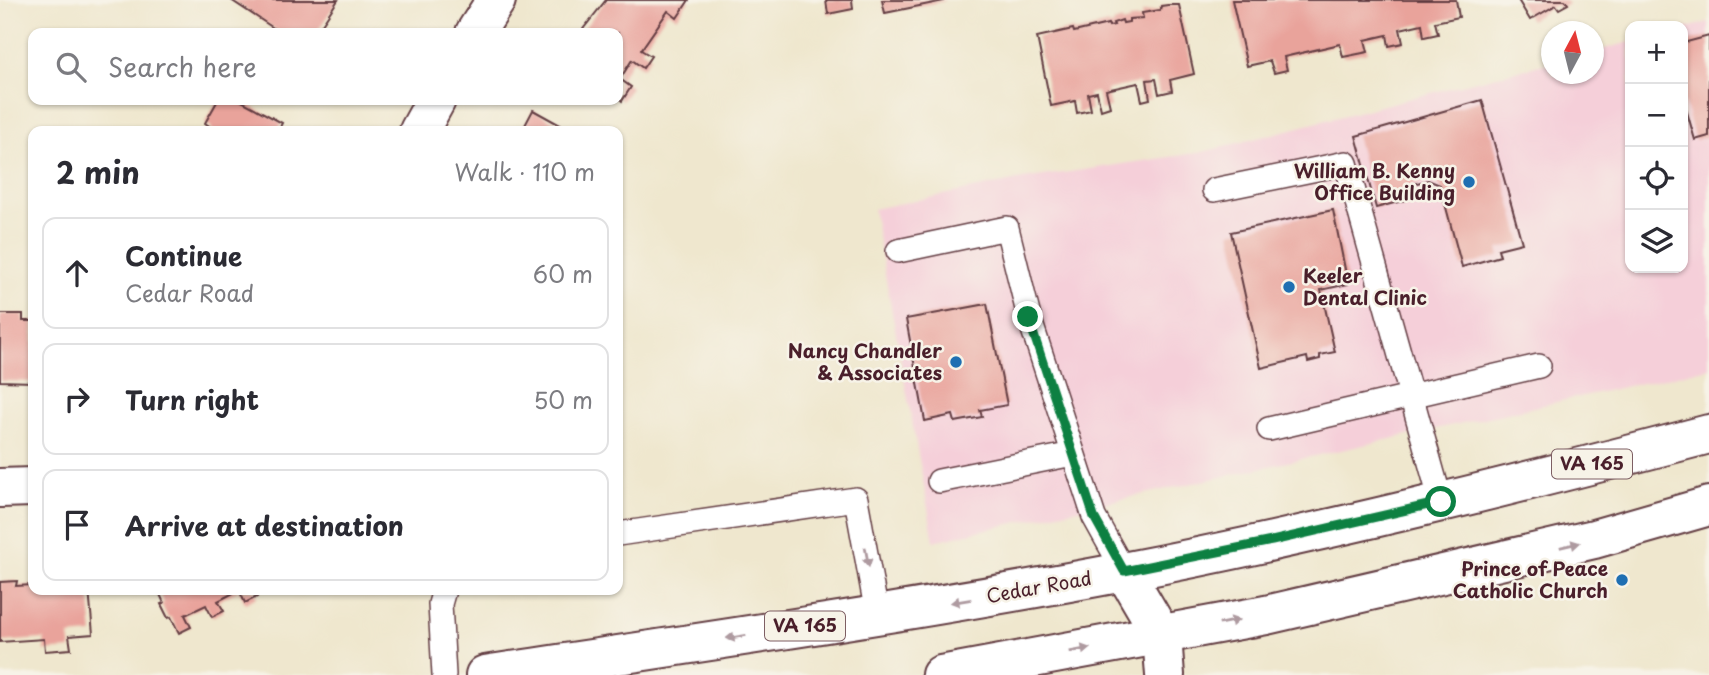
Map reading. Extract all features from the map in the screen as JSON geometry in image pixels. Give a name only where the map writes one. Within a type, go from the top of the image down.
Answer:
[{"type":"main road","points":[[478,28],[496,0]]},
{"type":"main road","points":[[422,126],[433,105]]},
{"type":"main road","name":"Cedar Road","points":[[485,675],[877,614],[1124,571],[1272,541],[1441,502],[1709,434]]},
{"type":"main road","points":[[0,488],[28,486]]},
{"type":"main road","points":[[941,675],[1266,615],[1555,548],[1709,506]]},
{"type":"main road","points":[[1124,571],[1162,636],[1166,675]]},
{"type":"lane","points":[[1214,190],[1346,163],[1441,502]]},
{"type":"lane","points":[[898,251],[1007,228],[1028,317],[1094,517],[1124,571]]},
{"type":"lane","points":[[1269,429],[1539,366]]},
{"type":"lane","points":[[939,481],[1073,454]]},
{"type":"lane","points":[[623,533],[856,499],[877,614]]},
{"type":"lane","points":[[443,595],[440,604],[444,675]]},
{"type":"shaded area","points":[[1709,22],[1709,368],[934,541],[873,209],[1023,179],[1203,152],[1541,65],[1541,84],[1604,84],[1604,49],[1625,43],[1625,273],[1688,273],[1688,28]]},
{"type":"building","points":[[231,0],[338,0],[319,28],[273,28]]},
{"type":"building","points":[[606,0],[689,0],[677,18],[668,11],[641,50],[651,56],[643,68],[632,60],[623,74],[623,28],[584,28]]},
{"type":"building","points":[[826,0],[852,0],[853,9],[828,14]]},
{"type":"building","points":[[882,0],[944,0],[944,1],[885,13]]},
{"type":"building","points":[[1232,0],[1456,0],[1459,17],[1435,22],[1438,34],[1424,37],[1422,24],[1400,29],[1403,43],[1389,46],[1387,35],[1365,40],[1368,52],[1343,57],[1340,44],[1284,57],[1287,70],[1274,73],[1270,61],[1247,66]]},
{"type":"building","points":[[1518,0],[1565,0],[1568,4],[1559,9],[1556,5],[1530,20]]},
{"type":"building","points":[[1179,5],[1194,74],[1170,80],[1172,91],[1159,94],[1156,79],[1147,80],[1150,99],[1142,101],[1138,83],[1106,90],[1110,107],[1101,110],[1097,92],[1088,94],[1091,110],[1077,113],[1075,101],[1051,106],[1037,37],[1073,29],[1074,32],[1114,25],[1113,23],[1122,20],[1123,23],[1129,22],[1129,19],[1143,18],[1142,13],[1160,10],[1161,6]]},
{"type":"building","points":[[1709,36],[1709,136],[1695,140],[1688,116],[1688,42]]},
{"type":"building","points":[[623,81],[631,87],[623,99]]},
{"type":"building","name":"William B. Kenny Office Building","points":[[1482,100],[1522,243],[1498,249],[1500,256],[1462,267],[1440,185],[1428,180],[1406,186],[1409,199],[1376,208],[1356,136]]},
{"type":"building","points":[[215,105],[249,105],[282,123],[280,126],[209,126],[205,123]]},
{"type":"building","points":[[533,110],[562,126],[525,126]]},
{"type":"building","name":"Keeler Dental Clinic","points":[[1333,210],[1348,284],[1321,290],[1335,352],[1320,355],[1320,359],[1308,362],[1307,357],[1261,368],[1231,232]]},
{"type":"building","name":"Nancy Chandler & Associates","points":[[987,304],[1007,405],[980,410],[982,417],[955,422],[953,415],[925,421],[906,319]]},
{"type":"building","points":[[0,314],[23,314],[23,321],[28,321],[28,382],[0,381]]},
{"type":"building","points":[[17,581],[16,586],[28,585],[28,595],[89,595],[93,634],[69,636],[71,649],[45,651],[44,639],[0,642],[0,582]]},
{"type":"building","points":[[160,595],[229,595],[218,601],[224,611],[212,617],[206,605],[185,615],[191,627],[179,633],[161,604],[164,603]]},
{"type":"building","points":[[241,595],[256,595],[257,597],[245,603]]},
{"type":"place","name":"William B. Kenny Office Building","points":[[1469,182]]},
{"type":"place","name":"Keeler Dental Clinic","points":[[1289,287]]},
{"type":"place","name":"Nancy Chandler & Associates","points":[[956,362]]},
{"type":"place","name":"Prince of Peace Catholic Church","points":[[1622,580]]},
{"type":"route","points":[[1028,317],[1094,517],[1124,571],[1272,541],[1441,502]]}]
